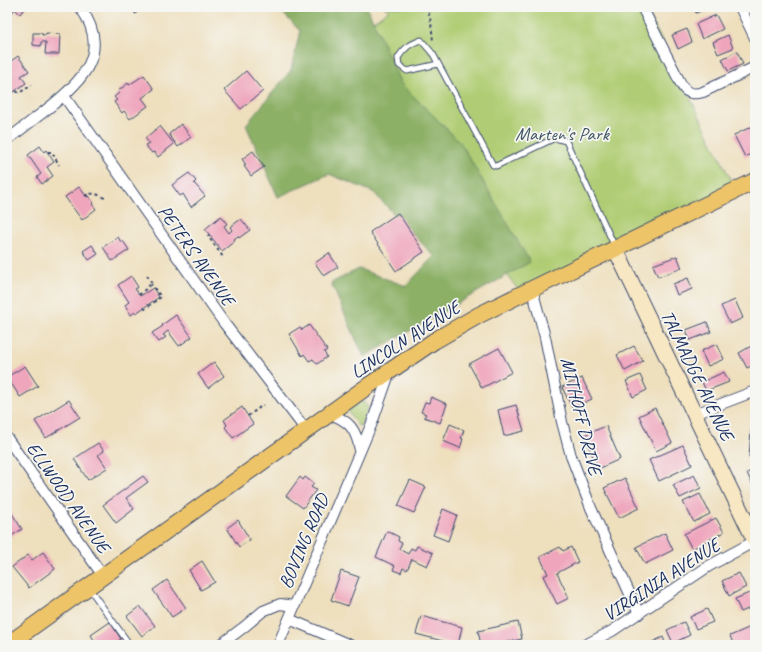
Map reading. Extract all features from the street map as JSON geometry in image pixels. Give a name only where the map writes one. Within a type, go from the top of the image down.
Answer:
[{"type":"main road","name":"LINCOLN AVENUE","points":[[7,645],[306,430],[440,338],[479,315],[615,248],[755,182]]},
{"type":"street","points":[[7,140],[64,96],[83,75],[90,63],[94,49],[94,32],[86,15],[80,7]]},
{"type":"street","points":[[642,7],[680,84],[683,89],[689,93],[696,94],[703,92],[755,67]]},
{"type":"street","points":[[740,7],[755,38]]},
{"type":"street","name":"PETERS AVENUE","points":[[64,96],[224,323],[306,430]]},
{"type":"street","name":"TALMADGE AVENUE","points":[[615,248],[755,541]]},
{"type":"street","name":"MITHOFF DRIVE","points":[[532,289],[545,337],[562,422],[571,456],[591,508],[639,614]]},
{"type":"street","name":"BOVING ROAD","points":[[278,645],[372,423],[390,371]]},
{"type":"street","points":[[695,414],[755,391]]},
{"type":"street","points":[[329,414],[339,418],[352,428],[358,439],[360,450]]},
{"type":"street","name":"ELLWOOD AVENUE","points":[[7,438],[103,576]]},
{"type":"street","name":"VIRGINIA AVENUE","points":[[585,645],[612,631],[639,614],[708,566],[755,541]]},
{"type":"street","points":[[220,645],[263,610],[280,604],[294,606]]},
{"type":"street","points":[[289,619],[350,645]]},
{"type":"lane","points":[[438,64],[407,71],[399,65],[398,58],[402,51],[410,44],[421,40],[433,54],[493,165],[496,166],[555,138],[566,141],[615,248]]},
{"type":"lane","points":[[88,587],[130,645]]},
{"type":"path","points":[[132,7],[136,14]]},
{"type":"path","points":[[427,7],[433,35],[433,54]]},
{"type":"path","points":[[16,91],[19,93],[32,85]]},
{"type":"path","points":[[48,152],[52,152],[59,165]]},
{"type":"path","points":[[86,196],[94,193],[106,199]]},
{"type":"path","points":[[210,235],[208,236],[223,257]]},
{"type":"path","points":[[144,308],[145,309],[161,297],[151,284],[146,274]]},
{"type":"path","points":[[139,295],[151,284]]},
{"type":"path","points":[[248,416],[263,405]]},
{"type":"green space","points":[[277,7],[367,7],[401,84],[460,142],[530,262],[364,357],[331,283],[359,269],[406,286],[434,256],[373,192],[329,174],[278,197],[246,125],[291,70],[300,31]]},
{"type":"green space","name":"Marten's Park","points":[[384,7],[645,7],[736,190],[521,294],[340,45],[389,10]]},
{"type":"green space","points":[[360,402],[364,402],[368,408],[360,426],[358,426],[348,411]]},
{"type":"building","points":[[7,7],[26,7],[20,14],[15,9],[7,19]]},
{"type":"building","points":[[694,7],[710,7],[696,13]]},
{"type":"building","points":[[716,15],[723,29],[702,39],[696,24]]},
{"type":"building","points":[[687,29],[692,42],[678,49],[672,35]]},
{"type":"building","points":[[33,33],[42,33],[42,35],[46,35],[46,33],[60,34],[59,54],[45,54],[46,42],[41,42],[41,46],[33,45]]},
{"type":"building","points":[[728,35],[733,48],[718,54],[713,42]]},
{"type":"building","points":[[737,51],[743,64],[728,71],[722,59]]},
{"type":"building","points":[[18,56],[29,71],[21,76],[26,83],[8,96],[7,78],[9,76],[7,72],[7,64]]},
{"type":"building","points":[[246,71],[263,91],[241,109],[224,90]]},
{"type":"building","points":[[144,75],[154,89],[142,98],[148,106],[130,119],[124,111],[122,113],[114,102],[117,100],[114,97],[119,93],[118,91],[128,83],[129,85]]},
{"type":"building","points":[[181,124],[191,137],[178,147],[169,134]]},
{"type":"building","points":[[160,126],[174,144],[158,157],[145,145],[149,143],[145,138]]},
{"type":"building","points":[[753,126],[755,129],[755,152],[745,157],[734,135]]},
{"type":"building","points":[[40,146],[44,152],[46,150],[54,162],[47,167],[53,176],[42,184],[37,177],[41,174],[28,155]]},
{"type":"building","points":[[253,151],[264,167],[251,176],[244,166],[246,165],[242,159]]},
{"type":"building","points":[[189,173],[196,181],[194,183],[205,196],[191,207],[183,194],[180,196],[172,185]]},
{"type":"building","points":[[79,187],[94,203],[92,204],[96,209],[82,220],[65,197]]},
{"type":"building","points":[[398,213],[424,252],[396,271],[370,232]]},
{"type":"building","points":[[221,216],[227,224],[224,226],[229,233],[232,230],[230,227],[241,219],[250,230],[239,238],[238,236],[234,239],[235,241],[222,251],[205,229]]},
{"type":"building","points":[[118,237],[121,242],[123,241],[129,250],[112,261],[103,247]]},
{"type":"building","points":[[92,245],[98,254],[89,260],[83,251]]},
{"type":"building","points":[[329,253],[338,267],[324,276],[315,263]]},
{"type":"building","points":[[677,256],[682,268],[658,277],[653,265]]},
{"type":"building","points":[[131,276],[138,287],[135,289],[140,296],[153,288],[159,297],[131,315],[125,305],[129,302],[118,285]]},
{"type":"building","points":[[688,278],[692,289],[677,295],[673,284]]},
{"type":"building","points":[[735,300],[743,318],[730,324],[721,306]]},
{"type":"building","points":[[176,315],[192,337],[179,346],[168,331],[163,335],[166,337],[159,342],[152,333]]},
{"type":"building","points":[[707,322],[711,332],[690,340],[686,330]]},
{"type":"building","points":[[309,325],[327,350],[324,352],[327,357],[317,364],[313,359],[309,361],[304,354],[302,356],[289,334],[300,327],[302,330]]},
{"type":"building","points":[[717,344],[724,359],[708,366],[701,351]]},
{"type":"building","points":[[753,345],[755,349],[755,364],[747,368],[739,353]]},
{"type":"building","points":[[634,346],[643,361],[625,371],[617,355]]},
{"type":"building","points":[[499,348],[512,372],[482,388],[469,364]]},
{"type":"building","points":[[214,362],[224,376],[208,388],[198,374]]},
{"type":"building","points":[[25,366],[38,386],[20,397],[7,377]]},
{"type":"building","points":[[724,372],[729,382],[706,391],[702,382]]},
{"type":"building","points":[[640,375],[647,390],[633,397],[626,381]]},
{"type":"building","points":[[582,378],[592,399],[572,408],[562,387]]},
{"type":"building","points":[[431,397],[447,404],[440,423],[424,417],[426,414],[421,412],[425,402],[429,403]]},
{"type":"building","points":[[69,400],[80,417],[46,438],[35,421]]},
{"type":"building","points":[[516,405],[524,431],[504,436],[498,410]]},
{"type":"building","points":[[242,407],[253,424],[233,438],[225,427],[227,425],[224,420]]},
{"type":"building","points":[[655,408],[672,443],[656,451],[639,416]]},
{"type":"building","points":[[450,424],[464,430],[460,448],[443,441]]},
{"type":"building","points":[[606,426],[620,459],[598,469],[584,435]]},
{"type":"building","points":[[751,431],[755,431],[755,457],[749,457]]},
{"type":"building","points":[[98,443],[104,451],[98,455],[107,468],[88,480],[74,459]]},
{"type":"building","points":[[683,445],[692,465],[659,481],[649,460]]},
{"type":"building","points":[[755,469],[755,490],[747,473]]},
{"type":"building","points":[[694,475],[701,488],[680,498],[673,485]]},
{"type":"building","points":[[143,476],[148,482],[126,498],[134,509],[116,523],[103,505]]},
{"type":"building","points":[[300,477],[303,480],[305,477],[314,484],[311,487],[316,490],[303,508],[286,496]]},
{"type":"building","points":[[625,478],[639,508],[619,518],[604,488]]},
{"type":"building","points":[[410,480],[426,487],[414,513],[398,506]]},
{"type":"building","points":[[700,494],[710,514],[694,522],[683,502]]},
{"type":"building","points":[[7,506],[22,529],[7,539]]},
{"type":"building","points":[[443,509],[457,515],[448,541],[433,535]]},
{"type":"building","points":[[716,518],[724,532],[692,549],[684,534]]},
{"type":"building","points":[[238,520],[250,540],[239,547],[227,528]]},
{"type":"building","points":[[387,531],[399,537],[398,541],[402,543],[399,549],[408,554],[411,548],[415,550],[417,546],[433,553],[427,566],[412,559],[407,570],[403,568],[401,573],[393,570],[395,566],[376,557]]},
{"type":"building","points":[[665,533],[673,550],[645,564],[636,547]]},
{"type":"building","points":[[560,547],[563,551],[571,547],[578,562],[557,573],[569,598],[557,604],[543,576],[548,574],[540,557]]},
{"type":"building","points":[[43,552],[55,569],[29,588],[12,567],[28,555],[32,560]]},
{"type":"building","points":[[202,561],[215,582],[201,590],[189,570]]},
{"type":"building","points":[[341,571],[359,577],[348,606],[331,600]]},
{"type":"building","points":[[739,573],[746,587],[729,596],[722,581]]},
{"type":"building","points":[[167,580],[186,608],[172,617],[153,590]]},
{"type":"building","points":[[749,593],[755,606],[741,612],[735,599]]},
{"type":"building","points":[[140,606],[155,626],[142,636],[127,616]]},
{"type":"building","points":[[707,609],[713,622],[696,629],[690,617]]},
{"type":"building","points":[[421,616],[462,627],[458,645],[416,634]]},
{"type":"building","points":[[110,622],[121,639],[112,645],[97,645],[91,635]]},
{"type":"building","points":[[518,622],[522,639],[493,645],[481,645],[478,631]]},
{"type":"building","points":[[684,622],[690,635],[673,643],[667,630]]},
{"type":"building","points":[[755,625],[755,643],[750,645],[734,645],[730,636]]},
{"type":"building","points":[[663,637],[666,645],[646,645]]}]
